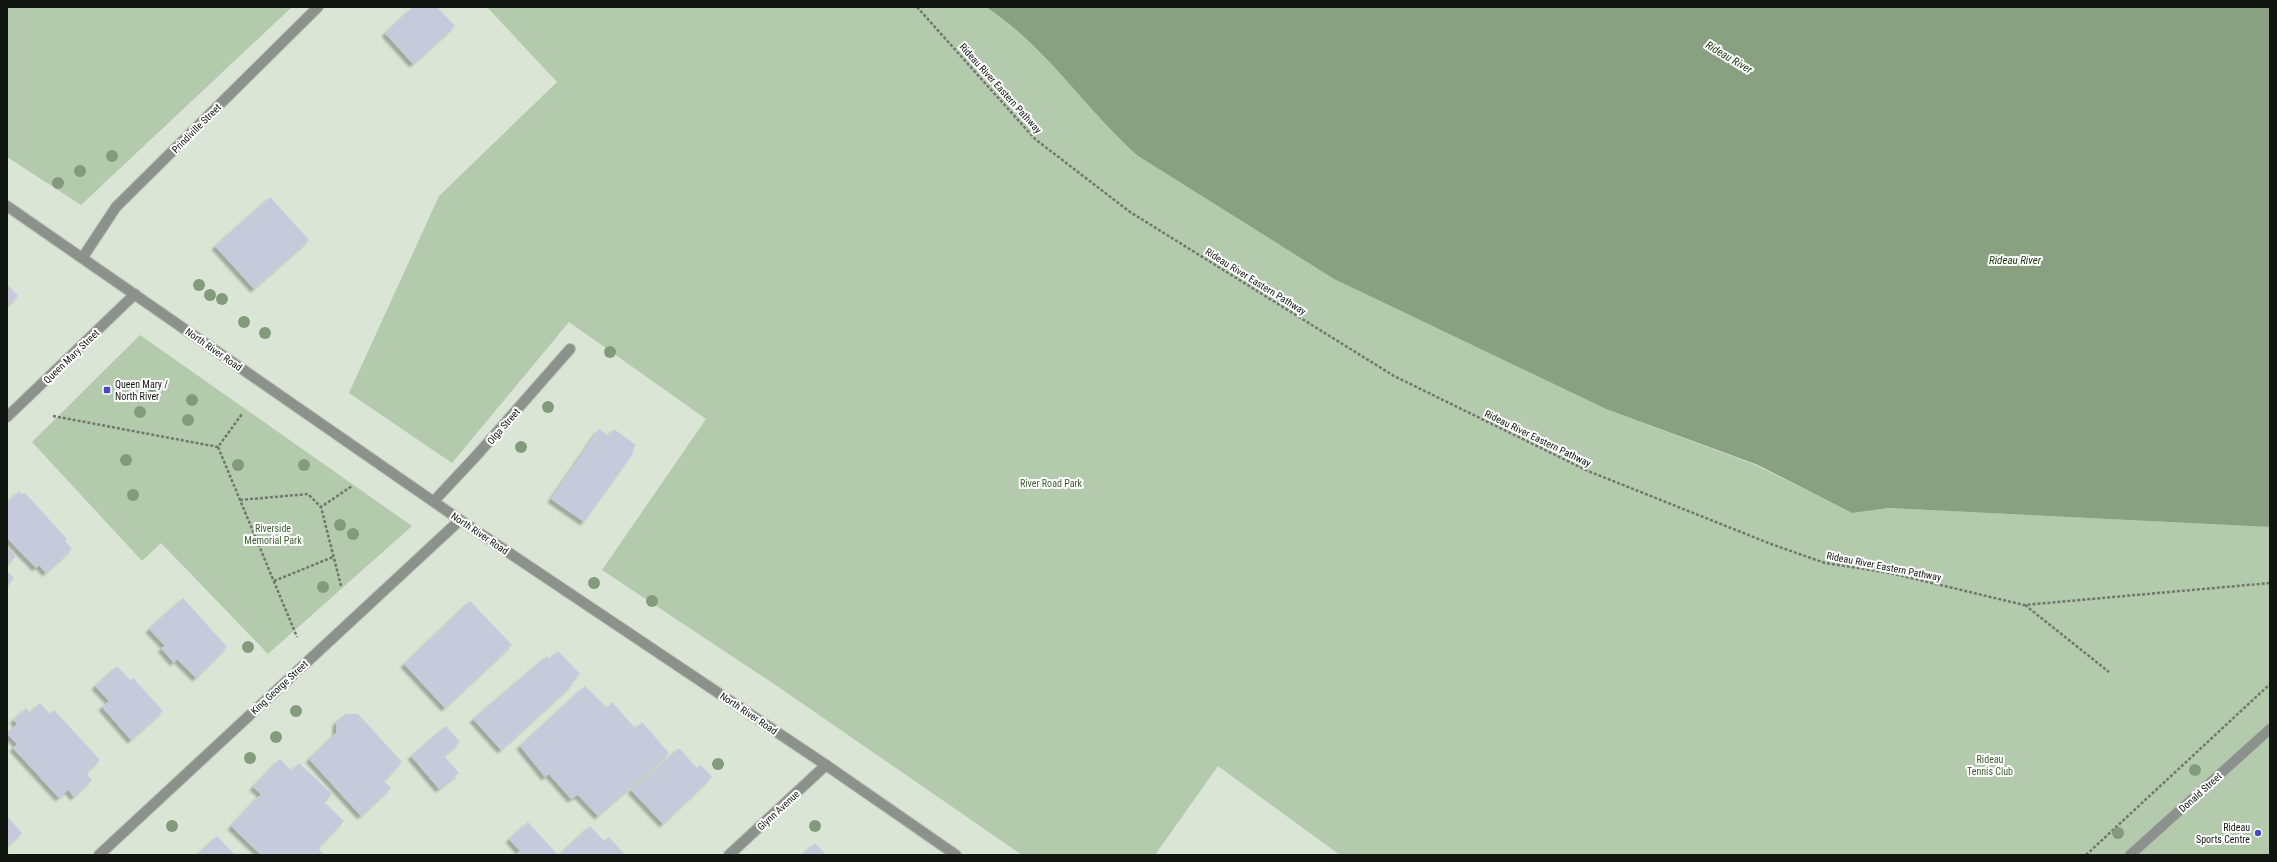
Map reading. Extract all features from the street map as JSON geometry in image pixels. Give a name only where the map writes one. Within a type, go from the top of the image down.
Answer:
[{"type":"street","name":"Prindiville Street","points":[[83,257],[116,207],[318,7]]},
{"type":"street","name":"North River Road","points":[[7,206],[83,257],[460,520],[826,765],[956,855]]},
{"type":"street","name":"Queen Mary Street","points":[[7,417],[135,294]]},
{"type":"street","name":"Olga Street","points":[[434,501],[477,455],[570,349]]},
{"type":"street","name":"King George Street","points":[[99,855],[460,520]]},
{"type":"street","name":"Donald Street","points":[[2130,855],[2270,729]]},
{"type":"street","name":"Glynn Avenue","points":[[729,855],[826,765]]},
{"type":"path","name":"Rideau River Eastern Pathway","points":[[917,7],[1035,139],[1130,212],[1394,376],[1588,471],[1771,544],[1825,563],[1890,573],[2024,605],[2270,583]]},
{"type":"path","points":[[218,447],[242,414]]},
{"type":"path","points":[[53,416],[218,447]]},
{"type":"path","points":[[218,447],[307,662]]},
{"type":"path","points":[[321,507],[352,486]]},
{"type":"path","points":[[240,500],[308,494],[321,507],[341,586]]},
{"type":"path","points":[[274,581],[333,557]]},
{"type":"path","points":[[2024,605],[2109,672]]},
{"type":"path","points":[[2086,855],[2270,684]]},
{"type":"green space","points":[[7,7],[292,7],[81,205],[7,157]]},
{"type":"green space","name":"River Road Park","points":[[487,7],[986,7],[1028,40],[1100,118],[1138,156],[1334,279],[1606,409],[1758,466],[1852,513],[1889,508],[2270,527],[2270,855],[1340,855],[1218,766],[1155,855],[1022,855],[777,686],[602,570],[706,419],[569,322],[452,463],[349,393],[439,196],[557,82]]},
{"type":"green space","name":"Riverside Memorial Park","points":[[140,335],[412,526],[268,654],[161,543],[142,561],[32,442]]},
{"type":"water","name":"Rideau River","points":[[986,7],[2270,7],[2270,527],[1889,508],[1852,513],[1758,465],[1606,409],[1334,279],[1138,156],[1100,118],[1028,40]]},
{"type":"building","points":[[413,7],[437,7],[455,26],[413,64],[385,33]]},
{"type":"building","points":[[270,197],[309,240],[254,289],[215,246]]},
{"type":"building","points":[[7,284],[18,296],[7,307]]},
{"type":"building","points":[[599,429],[609,436],[614,429],[636,445],[632,451],[634,452],[584,522],[551,499]]},
{"type":"building","points":[[19,491],[22,494],[25,493],[67,539],[65,541],[72,549],[46,573],[39,565],[36,568],[7,538],[7,503]]},
{"type":"building","points":[[7,546],[16,556],[7,565]]},
{"type":"building","points":[[7,571],[14,578],[7,587]]},
{"type":"building","points":[[183,598],[227,647],[196,678],[177,659],[174,663],[161,648],[165,646],[149,629]]},
{"type":"building","points":[[470,601],[512,645],[445,708],[404,664]]},
{"type":"building","points":[[558,651],[580,674],[571,682],[573,684],[501,750],[473,719],[547,656],[549,659]]},
{"type":"building","points":[[117,666],[130,680],[133,678],[163,711],[131,740],[102,707],[109,701],[95,686]]},
{"type":"building","points":[[585,686],[607,708],[612,702],[636,729],[642,722],[669,753],[598,816],[578,795],[571,799],[549,774],[545,777],[520,746]]},
{"type":"building","points":[[40,703],[50,714],[54,710],[100,760],[86,773],[92,780],[74,797],[68,790],[59,798],[13,748],[17,744],[7,734],[17,724],[13,720],[26,708],[30,713]]},
{"type":"building","points":[[346,714],[358,714],[402,762],[384,781],[391,788],[361,816],[309,759],[336,733],[336,722]]},
{"type":"building","points":[[446,726],[460,742],[444,756],[459,773],[439,789],[411,756]]},
{"type":"building","points":[[679,748],[697,768],[701,765],[712,777],[663,824],[631,790]]},
{"type":"building","points":[[280,759],[292,771],[299,763],[332,794],[324,802],[344,821],[318,848],[325,855],[261,855],[231,826],[261,794],[253,787]]},
{"type":"building","points":[[7,816],[22,833],[7,847]]},
{"type":"building","points":[[528,822],[558,855],[515,855],[520,851],[509,839]]},
{"type":"building","points":[[590,826],[604,841],[609,837],[625,855],[563,855],[561,853]]},
{"type":"building","points":[[217,836],[235,855],[197,855]]},
{"type":"building","points":[[815,843],[826,855],[802,855]]},
{"type":"place","name":"Queen Mary / North River","points":[[107,390]]},
{"type":"place","name":"Rideau Sports Centre","points":[[2258,833]]},
{"type":"park label","name":"Rideau Tennis Club","points":[[1990,764]]}]
